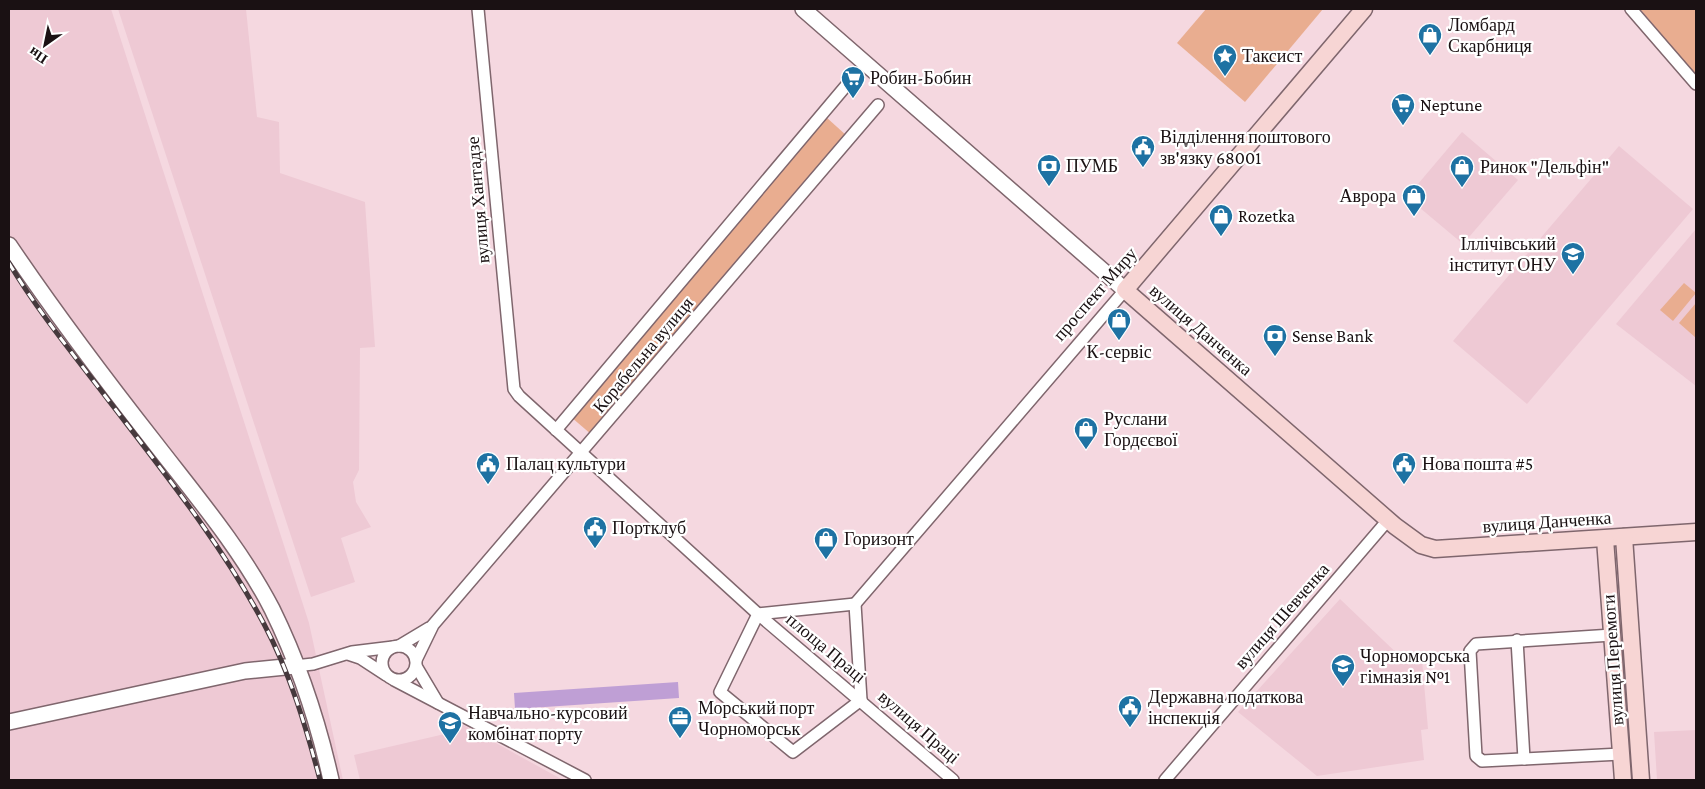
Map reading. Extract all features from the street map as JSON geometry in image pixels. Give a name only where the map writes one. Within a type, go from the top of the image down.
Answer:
[{"type":"main road","name":"проспект Миру","points":[[1125,290],[1364,9]]},
{"type":"main road","name":"вулиця Данченка","points":[[1125,290],[1408,538],[1421,545],[1435,549],[1696,532]]},
{"type":"main road","name":"вулиця Перемоги","points":[[1624,537],[1641,780]]},
{"type":"main road","name":"вулиця Перемоги","points":[[1605,539],[1623,780]]},
{"type":"street","name":"вулиця Хантадзе","points":[[478,9],[514,389],[556,430]]},
{"type":"street","name":"вулиця Данченка","points":[[803,9],[1125,290]]},
{"type":"street","points":[[1631,9],[1696,84]]},
{"type":"street","name":"Корабельна вулиця","points":[[556,430],[850,81]]},
{"type":"street","name":"Корабельна вулиця","points":[[433,625],[878,106]]},
{"type":"street","points":[[9,245],[46,300],[220,528],[249,571],[271,608],[295,666],[323,746],[331,780]]},
{"type":"street","name":"проспект Миру","points":[[855,604],[1125,290]]},
{"type":"street","points":[[556,430],[758,614],[720,692],[793,752],[861,700]]},
{"type":"street","name":"вулиця Шевченка","points":[[1167,779],[1388,520]]},
{"type":"street","name":"площа Праці","points":[[758,614],[855,604],[861,700]]},
{"type":"street","name":"площа Праці","points":[[758,614],[861,700]]},
{"type":"street","points":[[433,625],[410,677],[400,680],[391,678],[384,671],[382,661],[384,655],[433,625]]},
{"type":"street","points":[[1612,635],[1517,640],[1476,644],[1472,647],[1470,651],[1478,759],[1524,759],[1621,754]]},
{"type":"street","points":[[1517,640],[1524,759]]},
{"type":"street","points":[[9,722],[245,671],[313,664],[344,654],[396,647],[409,650],[433,697],[441,706]]},
{"type":"street","points":[[344,654],[360,658],[441,706],[497,732],[585,780]]},
{"type":"street","name":"вулиця Праці","points":[[861,700],[953,780]]},
{"type":"shaded area","points":[[9,9],[111,9],[309,623],[343,780],[9,780]]},
{"type":"shaded area","points":[[118,9],[246,9],[257,117],[279,122],[280,173],[365,202],[375,347],[360,348],[359,470],[353,482],[356,502],[371,527],[341,538],[355,582],[311,597]]},
{"type":"shaded area","points":[[1206,9],[1323,9],[1245,102],[1177,43]]},
{"type":"shaded area","points":[[1640,9],[1696,9],[1696,75]]},
{"type":"shaded area","points":[[826,117],[847,136],[592,435],[571,417]]},
{"type":"shaded area","name":"Ринок \"Дельфін\"","points":[[1462,132],[1518,180],[1463,244],[1407,197]]},
{"type":"shaded area","name":"Іллічівський інститут ОНУ","points":[[1619,146],[1693,209],[1527,404],[1453,341]]},
{"type":"shaded area","points":[[1696,229],[1696,386],[1616,324]]},
{"type":"shaded area","points":[[1684,283],[1696,293],[1673,321],[1660,310]]},
{"type":"shaded area","points":[[1696,303],[1696,338],[1679,323]]},
{"type":"shaded area","name":"Чорноморська гімназія №1","points":[[1340,599],[1405,661],[1422,660],[1428,729],[1421,730],[1424,760],[1317,776],[1238,712]]},
{"type":"shaded area","points":[[678,682],[679,698],[515,709],[514,693]]},
{"type":"shaded area","name":"Навчально-курсовий комбінат порту","points":[[454,720],[563,780],[360,780],[354,755],[449,733]]},
{"type":"shaded area","points":[[1696,730],[1696,780],[1657,780],[1654,732]]},
{"type":"railway","points":[[9,263],[31,298],[56,332],[190,507],[247,594],[282,662],[303,720],[320,780]]},
{"type":"place","name":"Ломбард Скарбниця","points":[[1430,56]]},
{"type":"place","name":"Таксист","points":[[1225,77]]},
{"type":"place","name":"Робин-Бобин","points":[[853,99]]},
{"type":"place","name":"Neptune","points":[[1403,126]]},
{"type":"place","name":"Відділення поштового зв'язку 68001","points":[[1143,168]]},
{"type":"place","name":"ПУМБ","points":[[1049,187]]},
{"type":"place","name":"Ринок \"Дельфін\"","points":[[1462,188]]},
{"type":"place","name":"Аврора","points":[[1414,217]]},
{"type":"place","name":"Rozetka","points":[[1221,237]]},
{"type":"place","name":"Іллічівський інститут ОНУ","points":[[1573,275]]},
{"type":"place","name":"К-сервіс","points":[[1119,341]]},
{"type":"place","name":"Sense Bank","points":[[1275,357]]},
{"type":"place","name":"Руслани Гордєєвої","points":[[1086,450]]},
{"type":"place","name":"Палац культури","points":[[488,485]]},
{"type":"place","name":"Нова пошта #5","points":[[1404,485]]},
{"type":"place","name":"Портклуб","points":[[595,549]]},
{"type":"place","name":"Горизонт","points":[[826,560]]},
{"type":"place","name":"Чорноморська гімназія №1","points":[[1343,687]]},
{"type":"place","name":"Державна податкова інспекція","points":[[1130,728]]},
{"type":"place","name":"Морський порт Чорноморськ","points":[[680,739]]},
{"type":"place","name":"Навчально-курсовий комбінат порту","points":[[450,744]]}]
